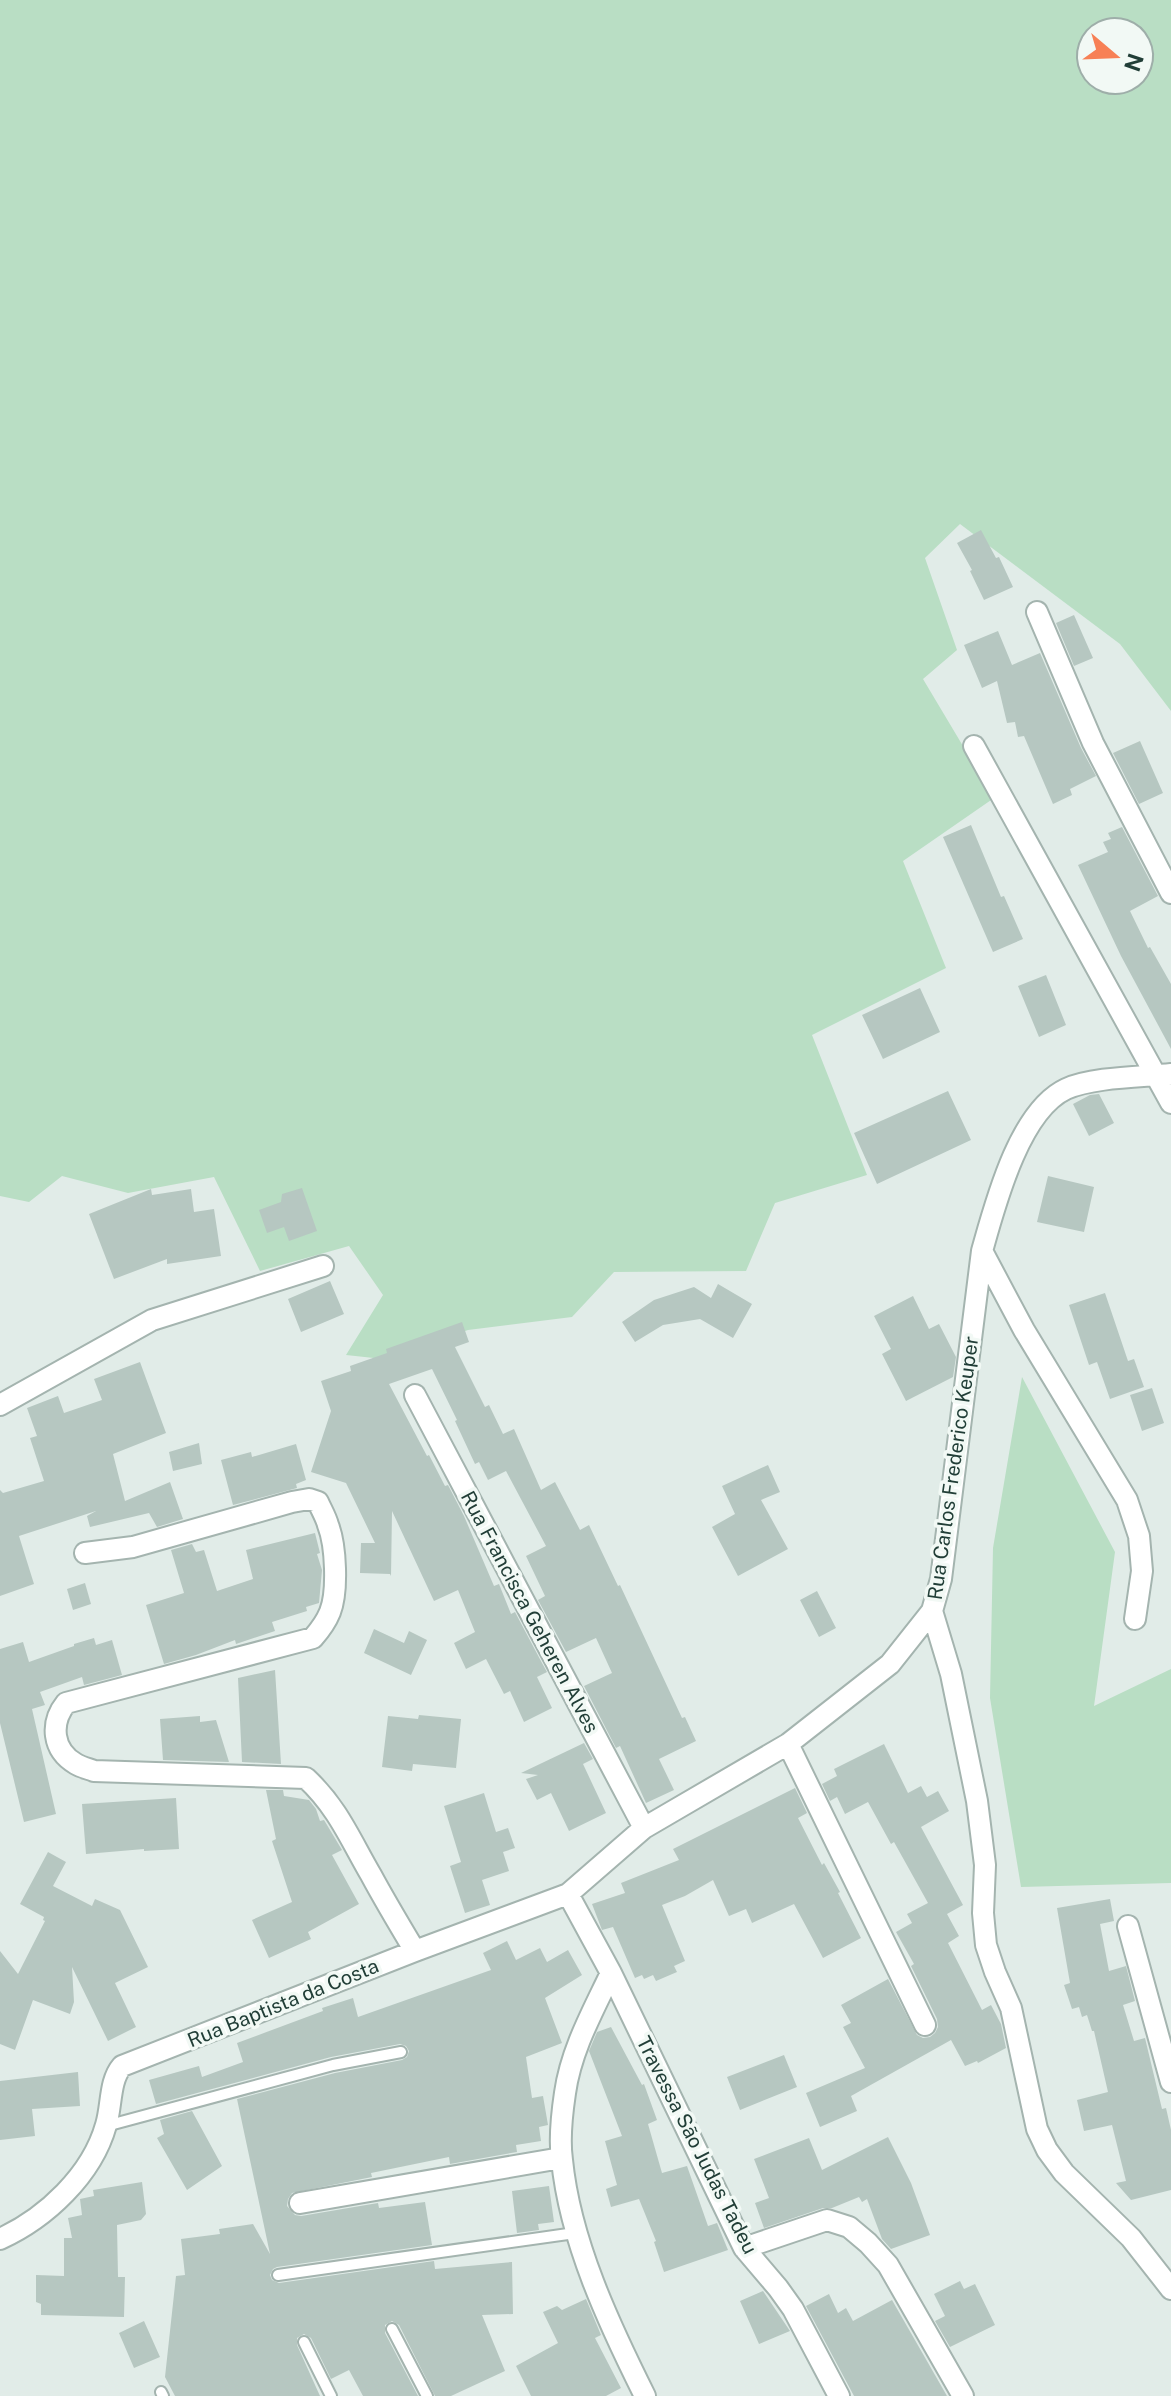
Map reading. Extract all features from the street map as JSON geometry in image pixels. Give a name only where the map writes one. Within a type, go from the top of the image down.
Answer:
[{"type":"street","points":[[1037,612],[1093,743],[1171,893]]},
{"type":"street","points":[[974,746],[1164,1075],[1171,1103]]},
{"type":"street","name":"Rua Carlos Frederico Keuper","points":[[568,1894],[644,1828],[788,1744],[890,1664],[932,1611],[941,1579],[982,1251],[1010,1164],[1029,1126],[1043,1107],[1063,1090],[1083,1083],[1164,1075]]},
{"type":"street","points":[[982,1251],[1024,1330],[1127,1500],[1139,1536],[1142,1571],[1135,1619]]},
{"type":"street","points":[[0,1405],[152,1320],[323,1266]]},
{"type":"street","name":"Rua Francisca Geheren Alves","points":[[415,1395],[644,1828]]},
{"type":"street","points":[[85,1553],[133,1547],[292,1502],[309,1499],[318,1502],[329,1526],[334,1557],[334,1590],[331,1610],[313,1638],[66,1703],[58,1713],[55,1733],[59,1748],[75,1764],[94,1771],[306,1778],[348,1829],[415,1951]]},
{"type":"street","points":[[932,1611],[951,1674],[977,1801],[985,1865],[983,1913],[986,1945],[1011,2008],[1037,2129],[1047,2150],[1064,2173],[1131,2238],[1171,2289]]},
{"type":"street","points":[[788,1744],[925,2025]]},
{"type":"street","points":[[568,1894],[611,1973],[578,2044],[571,2067],[565,2091],[561,2158],[575,2233],[622,2350],[645,2396]]},
{"type":"street","name":"Rua Baptista da Costa","points":[[0,2239],[22,2229],[39,2216],[76,2179],[94,2153],[106,2126],[116,2073],[122,2066],[568,1894]]},
{"type":"street","points":[[1128,1926],[1171,2082]]},
{"type":"street","name":"Travessa São Judas Tadeu","points":[[611,1973],[744,2248],[793,2309],[839,2396]]},
{"type":"street","points":[[300,2203],[561,2158]]},
{"type":"street","points":[[744,2248],[827,2220],[849,2227],[888,2265],[963,2396]]},
{"type":"lane","points":[[106,2126],[333,2065],[401,2052]]},
{"type":"lane","points":[[278,2275],[575,2233]]},
{"type":"lane","points":[[392,2329],[427,2396]]},
{"type":"lane","points":[[304,2342],[331,2396]]},
{"type":"green space","points":[[0,0],[1171,0],[1171,711],[1120,644],[960,524],[925,558],[957,650],[923,679],[994,798],[903,861],[946,968],[812,1035],[867,1175],[775,1203],[746,1271],[614,1272],[572,1317],[468,1330],[383,1359],[346,1355],[383,1295],[349,1246],[260,1271],[214,1177],[128,1193],[62,1176],[29,1202],[0,1196]]},
{"type":"green space","points":[[1022,1377],[1115,1552],[1094,1706],[1171,1669],[1171,1883],[1021,1887],[990,1698],[993,1548]]},
{"type":"building","points":[[981,530],[996,558],[999,557],[1013,587],[984,600],[957,543]]},
{"type":"building","points":[[1074,615],[1093,658],[1074,666],[1056,623]]},
{"type":"building","points":[[998,631],[1012,665],[1040,653],[1096,776],[1070,789],[1072,795],[1053,804],[1024,736],[1018,737],[1015,722],[1007,723],[997,681],[982,688],[964,645]]},
{"type":"building","points":[[1140,741],[1163,793],[1139,804],[1113,753]]},
{"type":"building","points":[[971,825],[1001,897],[1004,896],[1023,939],[993,952],[943,837]]},
{"type":"building","points":[[1122,827],[1158,896],[1130,911],[1148,948],[1171,984],[1171,1049],[1121,956],[1078,865],[1108,852],[1103,842],[1111,839],[1108,833]]},
{"type":"building","points":[[1046,975],[1066,1025],[1039,1037],[1018,986]]},
{"type":"building","points":[[920,988],[940,1032],[883,1059],[862,1015]]},
{"type":"building","points":[[948,1091],[971,1140],[877,1184],[854,1133]]},
{"type":"building","points":[[1099,1094],[1114,1123],[1089,1136],[1073,1104]]},
{"type":"building","points":[[1048,1176],[1094,1187],[1084,1232],[1037,1222]]},
{"type":"building","points":[[302,1188],[317,1231],[289,1241],[284,1227],[267,1233],[259,1210],[281,1202],[282,1194]]},
{"type":"building","points":[[151,1189],[152,1195],[191,1189],[194,1212],[214,1209],[221,1256],[167,1264],[167,1259],[114,1279],[89,1214]]},
{"type":"building","points":[[330,1281],[344,1314],[301,1332],[288,1299]]},
{"type":"building","points":[[718,1284],[752,1304],[733,1338],[700,1319],[663,1325],[635,1342],[622,1322],[654,1300],[694,1287],[711,1298]]},
{"type":"building","points":[[1105,1293],[1128,1361],[1134,1359],[1144,1387],[1110,1399],[1097,1362],[1089,1365],[1069,1305]]},
{"type":"building","points":[[913,1296],[929,1329],[939,1324],[956,1357],[953,1377],[906,1401],[882,1354],[891,1349],[874,1316]]},
{"type":"building","points":[[462,1322],[469,1342],[455,1347],[485,1407],[489,1405],[503,1434],[514,1429],[541,1490],[555,1482],[580,1530],[589,1525],[696,1741],[659,1759],[674,1790],[646,1803],[620,1746],[616,1748],[584,1686],[612,1673],[596,1638],[566,1652],[538,1600],[545,1596],[526,1556],[546,1546],[506,1471],[488,1480],[479,1462],[475,1464],[432,1369],[389,1384],[427,1456],[445,1486],[448,1485],[494,1586],[499,1584],[511,1614],[515,1612],[547,1672],[537,1677],[552,1708],[524,1722],[510,1691],[504,1694],[486,1659],[466,1669],[454,1643],[475,1632],[458,1590],[434,1601],[392,1511],[391,1576],[360,1573],[361,1543],[375,1543],[346,1483],[311,1472],[331,1411],[321,1381],[351,1371],[350,1366],[387,1353],[386,1349]]},
{"type":"building","points":[[140,1362],[166,1433],[113,1454],[125,1501],[170,1482],[183,1519],[157,1527],[149,1513],[90,1527],[87,1516],[96,1511],[19,1536],[34,1584],[0,1596],[0,1490],[3,1493],[44,1481],[30,1438],[37,1436],[27,1408],[58,1396],[64,1413],[102,1400],[94,1379]]},
{"type":"building","points":[[1152,1388],[1164,1423],[1142,1431],[1130,1395]]},
{"type":"building","points":[[199,1443],[202,1464],[173,1471],[169,1452]]},
{"type":"building","points":[[296,1444],[306,1480],[296,1484],[297,1488],[233,1505],[221,1460],[251,1452],[252,1457]]},
{"type":"building","points":[[768,1465],[780,1492],[761,1500],[788,1549],[738,1576],[712,1527],[735,1514],[722,1486]]},
{"type":"building","points":[[315,1533],[322,1570],[319,1603],[306,1607],[307,1611],[272,1622],[275,1631],[236,1644],[235,1640],[164,1664],[146,1605],[184,1593],[171,1550],[192,1544],[196,1552],[204,1550],[217,1591],[253,1579],[246,1550]]},
{"type":"building","points":[[85,1583],[91,1604],[73,1610],[67,1589]]},
{"type":"building","points":[[817,1591],[836,1628],[819,1637],[800,1600]]},
{"type":"building","points":[[374,1629],[404,1643],[409,1631],[427,1640],[411,1675],[364,1653]]},
{"type":"building","points":[[94,1638],[96,1645],[112,1640],[122,1675],[84,1685],[82,1677],[40,1692],[45,1705],[32,1709],[56,1814],[24,1822],[0,1723],[0,1649],[23,1642],[29,1662]]},
{"type":"building","points":[[275,1670],[281,1764],[242,1762],[238,1678]]},
{"type":"building","points":[[419,1715],[461,1719],[456,1768],[413,1764],[412,1771],[382,1767],[388,1716],[418,1719]]},
{"type":"building","points":[[200,1716],[200,1722],[216,1720],[229,1762],[163,1760],[160,1719]]},
{"type":"building","points":[[584,1743],[593,1759],[583,1764],[606,1813],[569,1831],[551,1793],[537,1800],[526,1779],[538,1775],[521,1773]]},
{"type":"building","points":[[884,1744],[908,1793],[921,1786],[927,1797],[938,1791],[949,1811],[921,1827],[963,1905],[947,1914],[959,1936],[948,1943],[982,2010],[991,2005],[1001,2024],[1006,2048],[978,2063],[965,2066],[951,2040],[851,2096],[857,2111],[820,2127],[806,2093],[865,2068],[843,2027],[851,2023],[841,2005],[888,1979],[917,2035],[930,2037],[938,2027],[911,1966],[914,1964],[896,1932],[912,1923],[907,1914],[928,1903],[868,1802],[845,1814],[837,1797],[830,1801],[822,1784],[837,1776],[834,1769]]},
{"type":"building","points":[[795,1788],[807,1813],[798,1818],[840,1892],[861,1938],[823,1958],[794,1904],[752,1923],[746,1909],[729,1916],[713,1880],[662,1905],[685,1961],[674,1966],[677,1972],[656,1981],[653,1975],[644,1979],[642,1975],[635,1978],[613,1927],[602,1930],[592,1904],[625,1893],[621,1883],[679,1860],[673,1849]]},
{"type":"building","points":[[266,1790],[283,1790],[284,1796],[309,1800],[342,1850],[332,1855],[359,1904],[308,1932],[311,1939],[269,1958],[252,1920],[292,1902],[272,1841],[276,1839]]},
{"type":"building","points":[[484,1793],[496,1832],[508,1828],[515,1848],[503,1852],[509,1871],[482,1880],[490,1905],[465,1913],[450,1866],[461,1862],[444,1806]]},
{"type":"building","points":[[176,1798],[179,1849],[86,1854],[82,1804]]},
{"type":"building","points":[[48,1852],[66,1862],[53,1886],[92,1906],[95,1899],[120,1910],[148,1967],[115,1983],[136,2027],[108,2041],[72,1967],[74,2002],[70,2014],[33,2000],[15,2050],[0,2044],[0,1951],[18,1974],[45,1921],[44,1917],[20,1904]]},
{"type":"building","points":[[1110,1899],[1114,1921],[1100,1924],[1109,1971],[1126,1966],[1135,2001],[1123,2005],[1134,2041],[1145,2038],[1162,2109],[1166,2108],[1171,2130],[1171,2190],[1131,2200],[1116,2183],[1126,2181],[1112,2125],[1084,2131],[1077,2100],[1108,2092],[1094,2031],[1087,2015],[1082,2017],[1079,2007],[1072,2009],[1064,1985],[1070,1983],[1057,1908]]},
{"type":"building","points":[[507,1941],[516,1960],[540,1948],[547,1962],[568,1950],[582,1975],[545,1998],[562,2043],[526,2057],[532,2098],[543,2096],[548,2125],[539,2127],[541,2141],[516,2145],[517,2152],[450,2164],[449,2157],[292,2193],[287,2206],[295,2215],[301,2216],[378,2203],[379,2208],[425,2202],[432,2245],[277,2267],[270,2275],[272,2280],[279,2283],[434,2261],[435,2269],[512,2262],[513,2314],[482,2315],[505,2371],[451,2396],[435,2396],[399,2325],[392,2321],[385,2325],[385,2333],[418,2396],[363,2396],[349,2370],[331,2379],[311,2338],[304,2334],[297,2338],[297,2345],[320,2396],[175,2396],[165,2377],[176,2276],[185,2275],[181,2239],[220,2234],[219,2229],[253,2224],[270,2254],[237,2099],[335,2073],[402,2060],[409,2051],[400,2044],[331,2057],[156,2104],[149,2080],[199,2066],[202,2077],[243,2062],[237,2043],[353,1998],[358,2017],[491,1970],[483,1953]]},
{"type":"building","points":[[611,2027],[644,2084],[657,2120],[648,2124],[662,2173],[687,2166],[708,2226],[717,2223],[728,2250],[664,2272],[656,2241],[639,2199],[611,2207],[606,2189],[617,2185],[605,2141],[622,2136],[589,2051],[597,2032]]},
{"type":"building","points":[[784,2055],[797,2087],[740,2110],[727,2077]]},
{"type":"building","points":[[78,2072],[80,2106],[32,2109],[35,2136],[0,2140],[0,2081]]},
{"type":"building","points":[[192,2111],[222,2166],[187,2190],[157,2138],[164,2134],[160,2120]]},
{"type":"building","points":[[888,2137],[911,2183],[930,2235],[891,2249],[882,2239],[867,2199],[862,2202],[859,2197],[764,2228],[755,2203],[769,2198],[754,2159],[809,2138],[822,2170]]},
{"type":"building","points":[[142,2182],[146,2214],[141,2220],[117,2225],[118,2277],[125,2277],[124,2317],[41,2315],[41,2304],[36,2302],[36,2275],[64,2276],[64,2238],[72,2238],[68,2218],[82,2215],[80,2199],[94,2196],[93,2190]]},
{"type":"building","points":[[549,2186],[554,2222],[538,2224],[539,2230],[517,2233],[512,2191]]},
{"type":"building","points":[[960,2281],[964,2289],[975,2284],[995,2325],[950,2347],[935,2321],[945,2316],[934,2294]]},
{"type":"building","points":[[763,2291],[790,2331],[759,2344],[740,2301]]},
{"type":"building","points":[[829,2294],[838,2313],[846,2308],[853,2321],[892,2300],[947,2396],[854,2396],[806,2306]]},
{"type":"building","points":[[586,2299],[601,2335],[595,2338],[621,2388],[606,2396],[531,2396],[516,2366],[558,2343],[543,2312],[557,2306],[562,2310]]},
{"type":"building","points":[[144,2321],[160,2357],[134,2368],[119,2333]]}]
